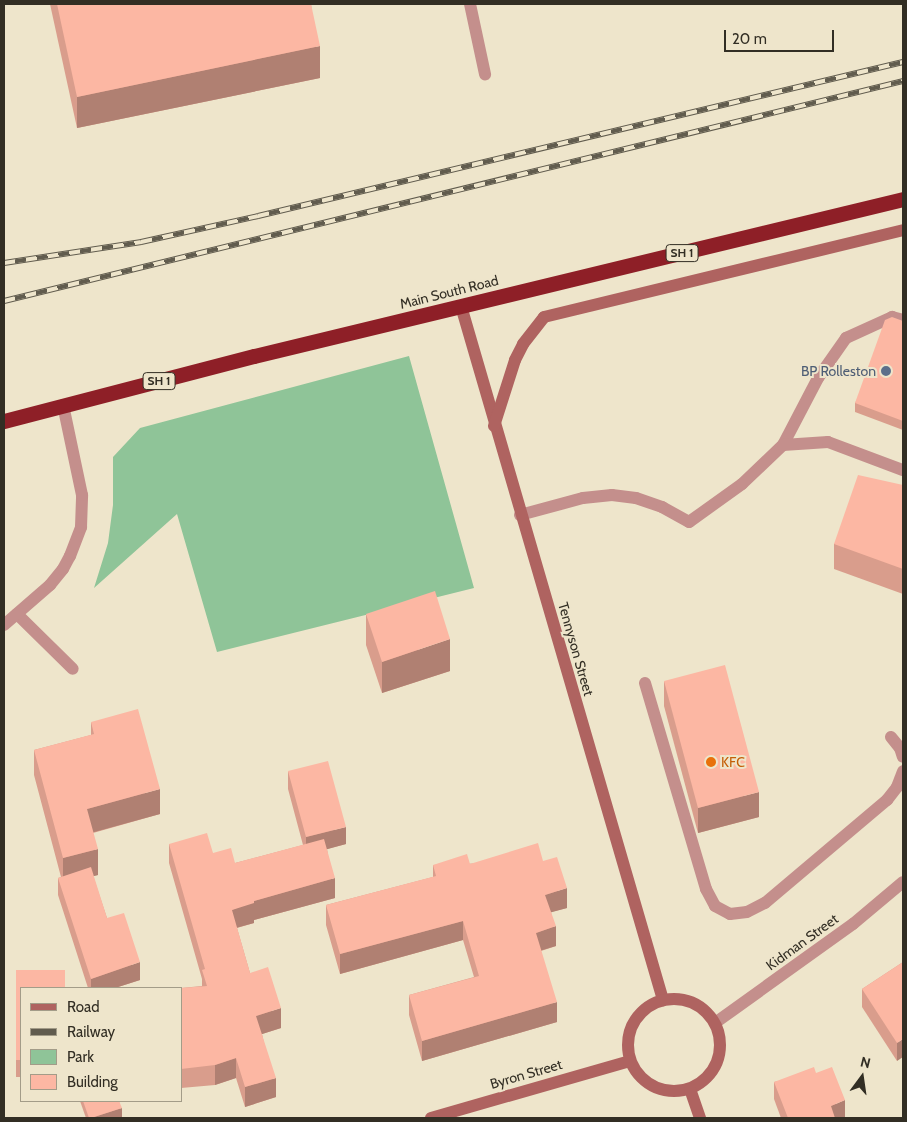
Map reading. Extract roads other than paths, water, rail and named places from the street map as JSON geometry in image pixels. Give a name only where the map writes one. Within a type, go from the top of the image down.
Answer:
[{"type":"highway","name":"Main South Road","points":[[4,421],[461,306],[903,199]]},
{"type":"street","points":[[470,4],[485,74]]},
{"type":"street","points":[[494,426],[515,360],[523,344],[544,316],[903,230]]},
{"type":"street","name":"Tennyson Street","points":[[461,306],[494,426],[663,1000]]},
{"type":"street","points":[[520,515],[583,498],[612,495],[636,498],[662,507],[689,522],[742,484],[783,445],[818,378],[846,338],[892,317],[903,320]]},
{"type":"street","points":[[4,625],[50,585],[63,569],[81,528],[82,495],[63,405]]},
{"type":"street","points":[[783,445],[828,442],[903,470]]},
{"type":"street","points":[[17,614],[73,669]]},
{"type":"street","points":[[645,683],[706,889],[715,906],[730,914],[747,912],[765,903],[887,800],[897,787],[903,771]]},
{"type":"street","points":[[891,737],[900,748],[903,757]]},
{"type":"street","name":"Kidman Street","points":[[715,1023],[853,924],[903,882]]},
{"type":"street","points":[[678,998],[693,1002],[706,1011],[715,1023],[720,1038],[720,1054],[714,1069],[704,1081],[690,1089],[675,1092],[661,1090],[648,1084],[637,1073],[630,1061],[627,1045],[630,1030],[637,1016],[649,1006],[663,1000],[678,998]]},
{"type":"street","name":"Byron Street","points":[[431,1118],[630,1061]]},
{"type":"street","points":[[690,1089],[700,1118]]},
{"type":"railway","points":[[4,263],[141,242],[258,216],[903,62]]},
{"type":"railway","points":[[4,301],[903,81]]},
{"type":"place","name":"BP Rolleston","points":[[886,371]]},
{"type":"place","name":"KFC","points":[[711,762]]}]
